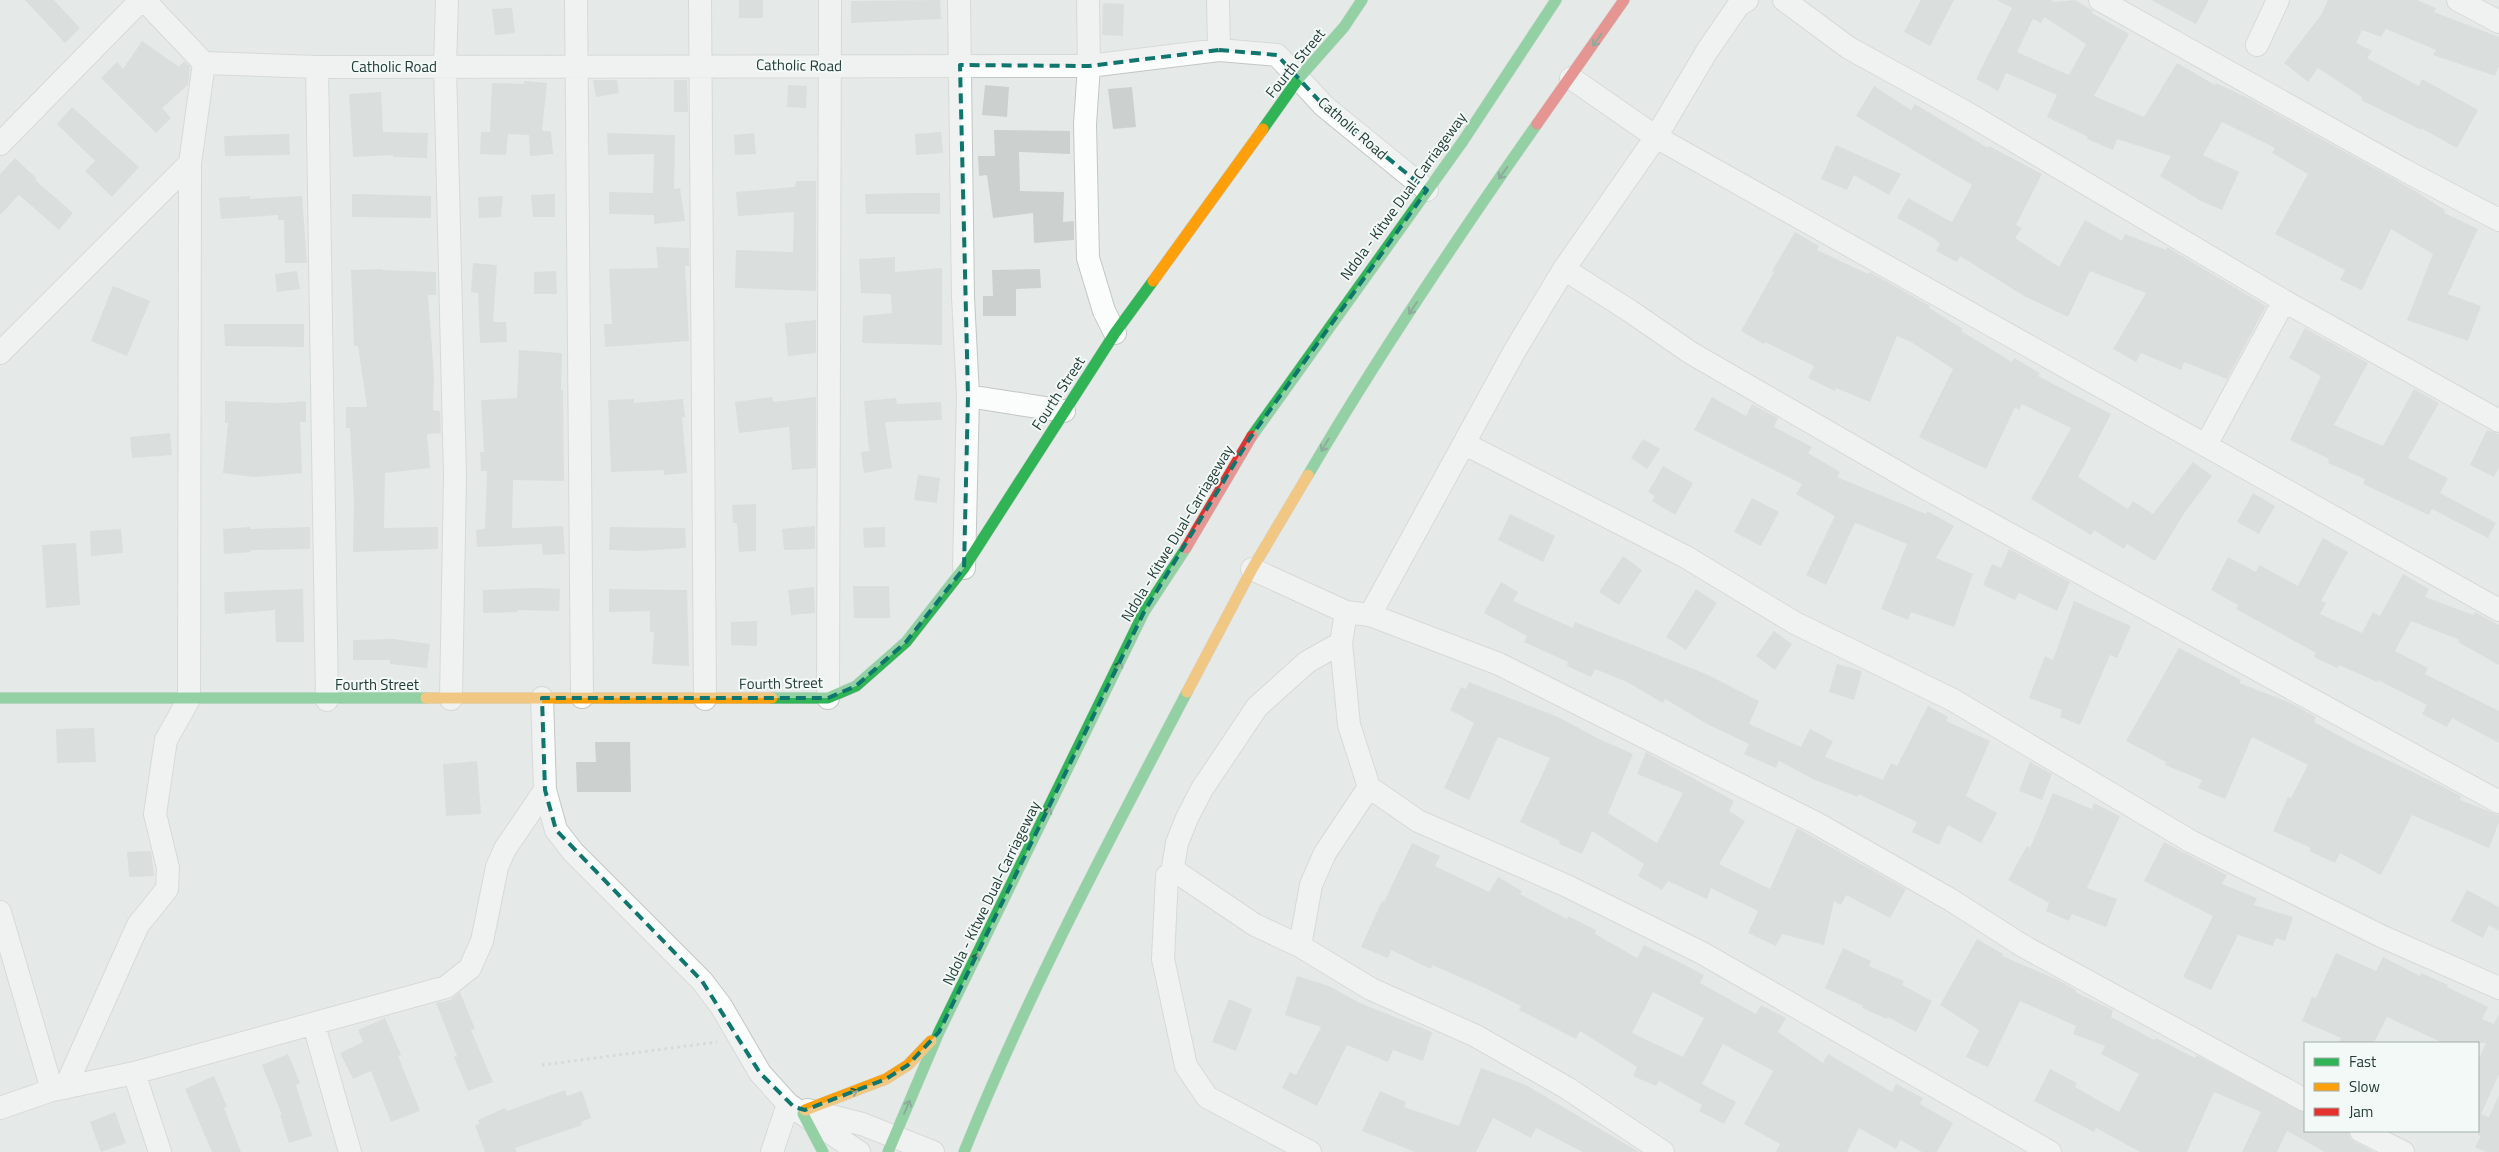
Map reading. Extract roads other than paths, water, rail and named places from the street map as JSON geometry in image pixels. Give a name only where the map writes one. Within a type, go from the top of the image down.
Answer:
[{"type":"main road","name":"Fourth Street","points":[[0,698],[327,700],[582,697],[828,698],[856,686],[906,642],[964,568],[1115,333],[1299,78],[1344,27],[1362,0]]},
{"type":"main road","name":"Ndola - Kitwe Dual-Carriageway","points":[[891,1144],[940,1032],[1144,612],[1190,542],[1250,438],[1426,190],[1463,141],[1556,0]]},
{"type":"main road","points":[[964,1152],[988,1092],[1110,838],[1252,569],[1358,388],[1463,230],[1624,0]]},
{"type":"main road","points":[[823,1152],[797,1109],[886,1079],[908,1065],[940,1032]]},
{"type":"street","points":[[0,144],[142,0],[204,63],[190,163],[189,698],[166,740],[154,814],[168,868],[166,889],[138,925],[58,1089]]},
{"type":"street","points":[[447,0],[445,66],[455,476],[450,699]]},
{"type":"street","points":[[576,0],[582,697]]},
{"type":"street","points":[[700,0],[705,699]]},
{"type":"street","points":[[828,698],[830,0]]},
{"type":"street","points":[[959,0],[963,297],[968,396],[964,568]]},
{"type":"street","points":[[1088,0],[1089,66],[1085,124],[1088,258],[1104,310],[1115,333]]},
{"type":"street","points":[[1218,0],[1219,50]]},
{"type":"street","points":[[1343,0],[1344,27]]},
{"type":"street","points":[[1370,615],[1514,352],[1564,269],[1656,136],[1707,51],[1738,6],[1748,0]]},
{"type":"street","points":[[1784,0],[1849,48],[1976,118],[2284,301],[2499,421]]},
{"type":"street","points":[[2100,0],[2404,170],[2499,220]]},
{"type":"street","points":[[2257,45],[2278,0]]},
{"type":"street","points":[[2458,0],[2499,22]]},
{"type":"street","name":"Catholic Road","points":[[204,63],[317,66],[701,64],[1089,66],[1219,50],[1277,55],[1324,106],[1426,190]]},
{"type":"street","points":[[317,66],[327,700]]},
{"type":"street","points":[[1571,78],[1656,136],[2499,610]]},
{"type":"street","points":[[0,353],[190,163]]},
{"type":"street","points":[[1564,269],[1691,353],[1910,479],[2499,802]]},
{"type":"street","points":[[2206,445],[2284,301]]},
{"type":"street","points":[[968,396],[1064,410]]},
{"type":"street","points":[[1465,444],[1686,557],[1795,623],[1953,700],[2192,842],[2380,936],[2499,988]]},
{"type":"street","points":[[1252,569],[1346,612],[1370,615],[1499,664],[1816,823],[1952,900],[2023,946],[2304,1099]]},
{"type":"street","points":[[1346,612],[1341,643],[1349,726],[1368,787],[1418,821],[1566,886],[1702,953],[2050,1152]]},
{"type":"street","points":[[1310,1152],[1207,1097],[1186,1066],[1163,959],[1168,876],[1172,873],[1176,843],[1202,789],[1257,707],[1307,662],[1341,643]]},
{"type":"street","points":[[542,698],[545,790],[556,830],[573,852],[702,981],[720,1006],[760,1073],[797,1109],[859,1152]]},
{"type":"street","points":[[1300,946],[1312,885],[1326,853],[1368,787]]},
{"type":"street","points":[[0,1108],[58,1089],[134,1073],[446,987],[470,968],[482,941],[501,858],[545,790]]},
{"type":"street","points":[[1172,873],[1178,873],[1254,925],[1300,946],[1371,989],[1476,1036],[1567,1088],[1664,1152]]},
{"type":"street","points":[[0,912],[58,1089]]},
{"type":"street","points":[[314,1024],[350,1152]]},
{"type":"street","points":[[134,1073],[160,1152]]},
{"type":"street","points":[[797,1109],[862,1124],[891,1144],[933,1152]]},
{"type":"street","points":[[772,1152],[797,1109]]},
{"type":"street","points":[[2363,1132],[2404,1152]]}]
